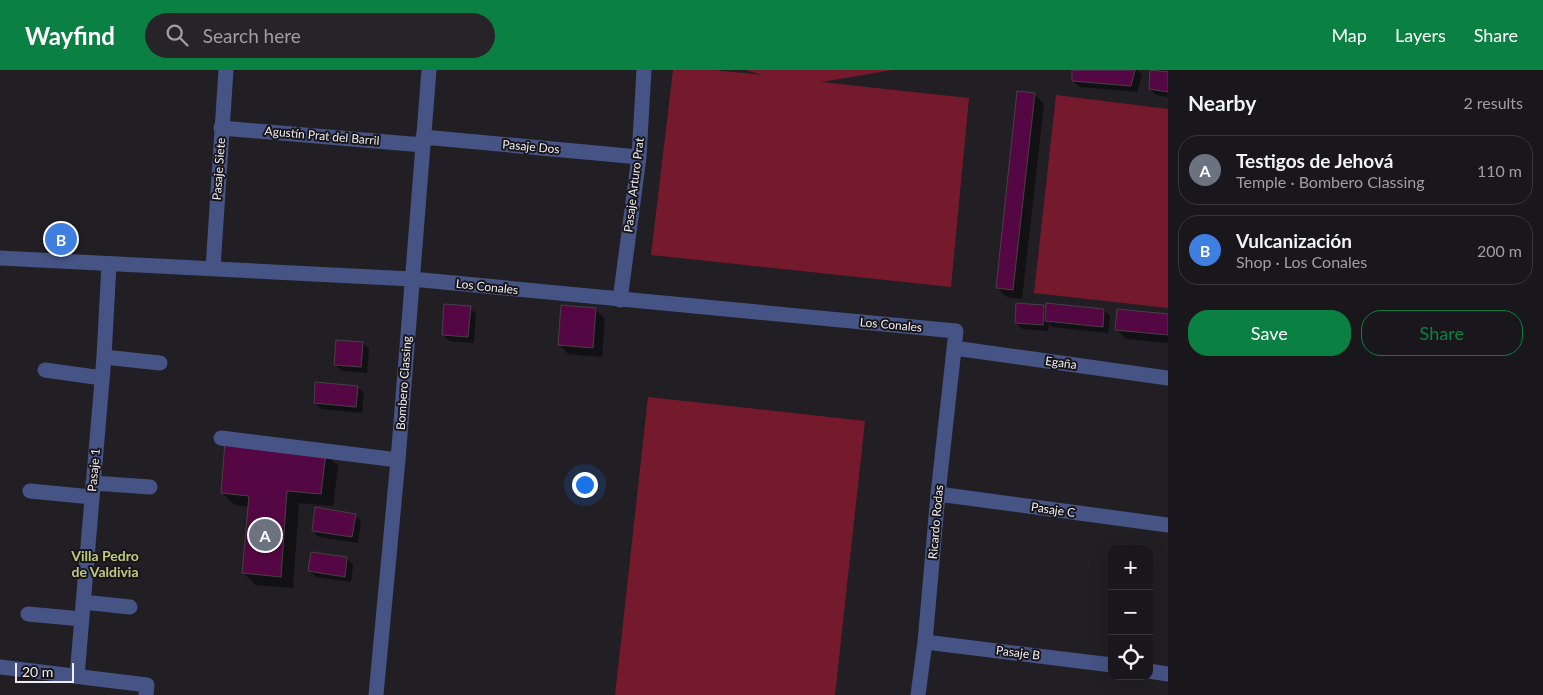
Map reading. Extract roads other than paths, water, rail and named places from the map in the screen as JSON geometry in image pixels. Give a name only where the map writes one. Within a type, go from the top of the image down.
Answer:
[{"type":"street","name":"Pasaje Siete","points":[[212,268],[226,70]]},
{"type":"street","name":"Bombero Classing","points":[[376,695],[398,460],[429,70]]},
{"type":"street","name":"Pasaje Arturo Prat","points":[[620,300],[639,157],[644,70]]},
{"type":"street","name":"Agustín Prat del Barril","points":[[221,128],[423,141]]},
{"type":"street","name":"Pasaje Dos","points":[[423,141],[639,157]]},
{"type":"street","name":"Los Conales","points":[[0,258],[412,279],[956,331],[954,348]]},
{"type":"street","name":"Pasaje 1","points":[[77,676],[104,357],[109,264]]},
{"type":"street","name":"Egaña","points":[[954,348],[1168,378]]},
{"type":"street","name":"Ricardo Rodas","points":[[918,695],[954,348]]},
{"type":"street","points":[[104,357],[160,362]]},
{"type":"street","points":[[45,370],[102,378]]},
{"type":"street","points":[[221,438],[398,460]]},
{"type":"street","points":[[30,491],[150,487]]},
{"type":"street","name":"Pasaje C","points":[[938,494],[1168,525]]},
{"type":"street","points":[[83,602],[130,606]]},
{"type":"street","points":[[28,614],[82,619]]},
{"type":"street","name":"Pasaje B","points":[[925,642],[1108,665]]},
{"type":"street","points":[[0,667],[77,676],[146,690]]},
{"type":"street","points":[[1153,672],[1168,674]]},
{"type":"place","name":"Vulcanización","points":[[61,239]]},
{"type":"place","name":"Testigos de Jehová","points":[[265,535]]},
{"type":"district","name":"Villa Pedro de Valdivia","points":[[105,564]]}]
